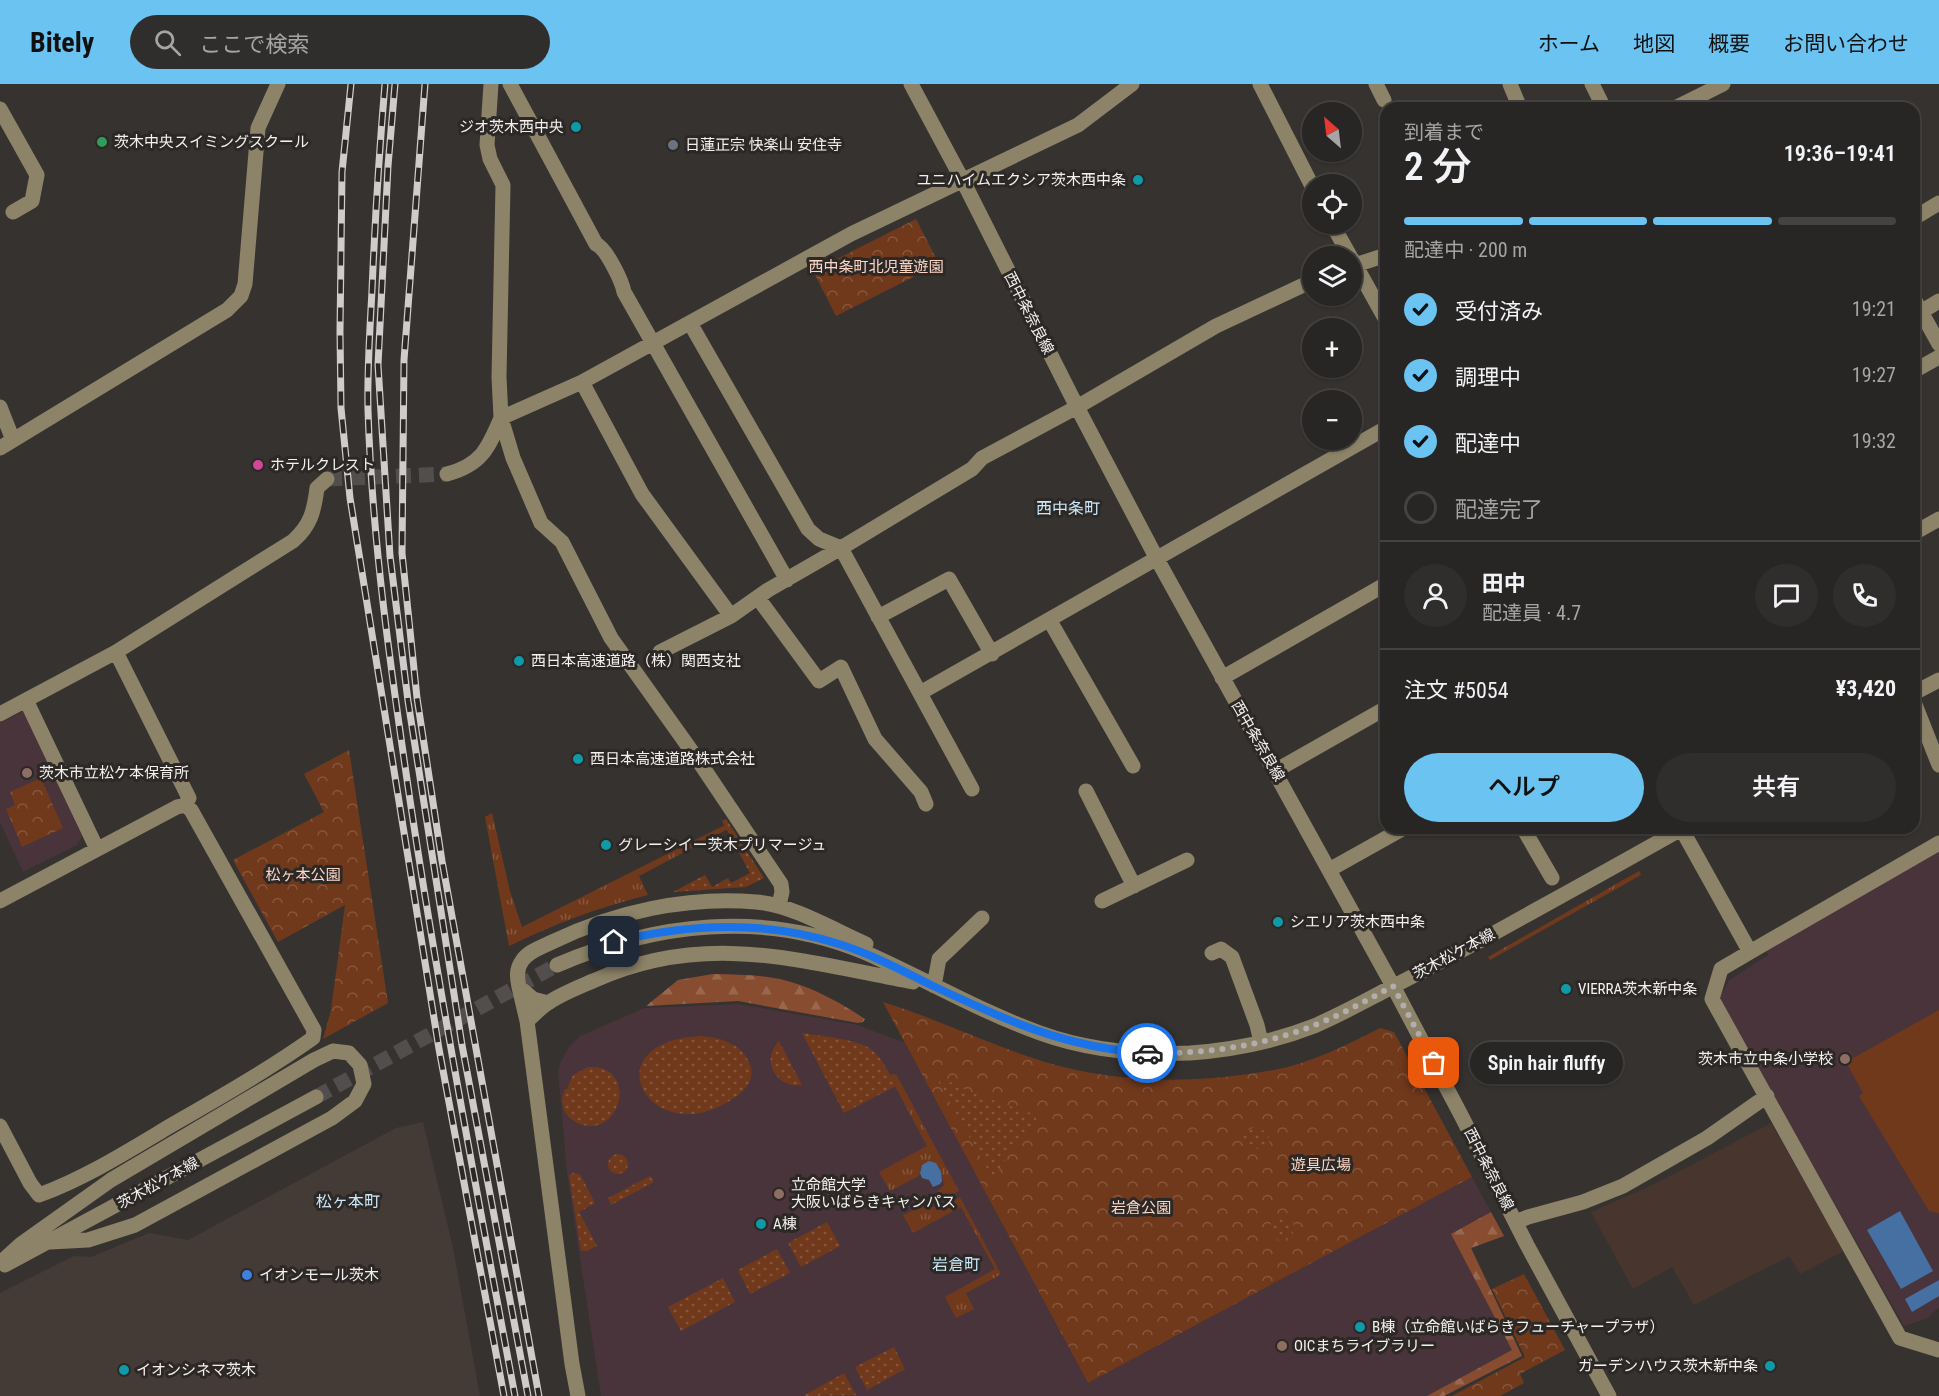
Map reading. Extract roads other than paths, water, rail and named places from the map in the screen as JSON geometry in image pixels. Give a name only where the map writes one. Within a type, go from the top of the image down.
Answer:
[{"type":"street","points":[[0,407],[6,444],[227,310],[241,296],[245,284],[258,128],[278,84]]},
{"type":"street","points":[[491,84],[487,145],[490,159],[503,185],[499,377],[501,418],[513,458],[541,523],[562,542],[611,638],[698,760],[781,885],[779,905]]},
{"type":"street","points":[[510,84],[596,244],[601,247],[623,285],[624,292],[787,580]]},
{"type":"street","name":"西中条奈良線","points":[[912,84],[1157,559],[1393,986],[1609,1396]]},
{"type":"street","points":[[447,474],[472,465],[485,453],[501,418],[582,382],[851,234],[1078,125],[1132,84]]},
{"type":"street","points":[[1260,84],[1306,174]]},
{"type":"street","points":[[1376,84],[1384,100]]},
{"type":"street","points":[[1510,84],[1518,102]]},
{"type":"street","points":[[1592,84],[1601,102]]},
{"type":"street","points":[[1683,102],[1696,90],[1724,84]]},
{"type":"street","points":[[0,108],[37,175],[32,201],[13,212]]},
{"type":"street","points":[[1920,214],[1939,203]]},
{"type":"street","points":[[1362,260],[1380,256]]},
{"type":"street","points":[[1362,279],[1380,310]]},
{"type":"street","points":[[660,652],[731,616],[972,469],[982,458],[1077,407],[1216,326],[1302,286]]},
{"type":"street","points":[[1920,305],[1939,302]]},
{"type":"street","points":[[1920,309],[1939,344]]},
{"type":"street","points":[[690,323],[808,529],[819,539],[841,548],[972,789]]},
{"type":"street","points":[[1920,368],[1939,357]]},
{"type":"street","points":[[582,382],[642,494],[731,616]]},
{"type":"street","points":[[920,693],[1380,431]]},
{"type":"street","points":[[0,714],[116,652],[278,551],[306,530],[315,509],[317,488],[327,479]]},
{"type":"street","points":[[1920,530],[1939,519]]},
{"type":"street","points":[[879,617],[950,579],[992,654]]},
{"type":"street","points":[[1222,678],[1380,587]]},
{"type":"street","points":[[758,598],[819,681],[841,667],[874,739],[921,792],[926,804]]},
{"type":"street","points":[[1050,621],[1133,766]]},
{"type":"street","points":[[116,652],[189,798],[185,806]]},
{"type":"street","points":[[1920,690],[1939,680]]},
{"type":"street","points":[[26,700],[97,849]]},
{"type":"street","points":[[1920,708],[1939,765]]},
{"type":"street","points":[[1275,771],[1380,711]]},
{"type":"street","points":[[1086,791],[1134,886]]},
{"type":"street","points":[[0,901],[177,807],[185,806],[191,810],[314,1030],[312,1038],[235,1089],[138,1145],[55,1189],[39,1195],[30,1183],[0,1126]]},
{"type":"street","points":[[1329,870],[1393,834]]},
{"type":"street","points":[[1526,834],[1552,878]]},
{"type":"street","name":"茨木松ケ本線","points":[[557,965],[587,952],[646,934],[705,926],[789,931],[818,937],[863,952],[1042,1034],[1095,1047],[1146,1053],[1209,1051],[1261,1042],[1312,1026],[1417,975],[1671,834]]},
{"type":"street","points":[[1685,834],[1750,952]]},
{"type":"street","points":[[1939,843],[1721,969],[1712,999],[1900,1338],[1939,1350]]},
{"type":"street","points":[[1102,901],[1187,860]]},
{"type":"street","points":[[578,1396],[527,1022],[517,972],[522,960],[529,954],[571,933],[614,918],[666,905],[755,902],[779,905],[904,960],[934,986]]},
{"type":"street","points":[[934,986],[939,959],[982,918]]},
{"type":"street","points":[[1212,953],[1221,949],[1232,957],[1261,1042]]},
{"type":"street","points":[[527,1022],[548,1003],[630,966],[712,952],[752,953],[790,958],[934,986]]},
{"type":"street","points":[[519,987],[533,999],[548,1003]]},
{"type":"street","points":[[0,1263],[21,1244],[111,1180],[314,1059],[333,1051],[349,1053],[360,1065],[364,1084],[355,1101],[332,1118],[135,1225],[88,1240],[50,1242]]},
{"type":"street","points":[[1516,1222],[1583,1202],[1623,1186],[1707,1138],[1767,1096]]},
{"type":"street","name":"茨木松ケ本線","points":[[0,1268],[316,1097]]},
{"type":"water","points":[[929,1161],[936,1163],[941,1172],[942,1181],[933,1187],[929,1180],[922,1178],[920,1173],[922,1165]]},
{"type":"water","points":[[1900,1211],[1933,1271],[1901,1289],[1867,1230]]},
{"type":"water","points":[[1939,1280],[1939,1296],[1912,1312],[1905,1299]]},
{"type":"tunnel","points":[[327,479],[447,474]]},
{"type":"tunnel","points":[[316,1097],[557,965]]},
{"type":"railway","points":[[351,84],[342,172],[340,332],[341,408],[350,498],[439,1049],[504,1396]]},
{"type":"railway","points":[[385,84],[368,380],[370,459],[378,557],[396,703],[434,949],[515,1396]]},
{"type":"railway","points":[[395,84],[388,166],[378,365],[390,556],[408,701],[462,1045],[528,1396]]},
{"type":"railway","points":[[425,84],[404,360],[402,553],[417,698],[442,861],[539,1396]]},
{"type":"place","name":"ジオ茨木西中央","points":[[576,127]]},
{"type":"place","name":"茨木中央スイミングスクール","points":[[102,142]]},
{"type":"place","name":"日蓮正宗 快楽山 安住寺","points":[[673,145]]},
{"type":"place","name":"ユニハイムエクシア茨木西中条","points":[[1138,180]]},
{"type":"place","name":"ホテルクレスト","points":[[258,465]]},
{"type":"place","name":"西日本高速道路（株）関西支社","points":[[519,661]]},
{"type":"place","name":"西日本高速道路株式会社","points":[[578,759]]},
{"type":"place","name":"茨木市立松ケ本保育所","points":[[27,773]]},
{"type":"place","name":"グレーシイー茨木プリマージュ","points":[[606,845]]},
{"type":"place","name":"シエリア茨木西中条","points":[[1278,922]]},
{"type":"place","name":"VIERRA茨木新中条","points":[[1566,989]]},
{"type":"place","name":"茨木市立中条小学校","points":[[1845,1059]]},
{"type":"place","name":"Spin hair fluffy","points":[[1434,1063]]},
{"type":"place","name":"立命館大学 大阪いばらきキャンパス","points":[[779,1194]]},
{"type":"place","name":"A棟","points":[[761,1224]]},
{"type":"place","name":"イオンモール茨木","points":[[247,1275]]},
{"type":"place","name":"B棟（立命館いばらきフューチャープラザ）","points":[[1360,1327]]},
{"type":"place","name":"OICまちライブラリー","points":[[1282,1346]]},
{"type":"place","name":"ガーデンハウス茨木新中条","points":[[1770,1366]]},
{"type":"place","name":"イオンシネマ茨木","points":[[124,1370]]},
{"type":"district","name":"西中条町","points":[[1068,508]]},
{"type":"district","name":"松ヶ本町","points":[[348,1201]]},
{"type":"district","name":"岩倉町","points":[[956,1264]]},
{"type":"park label","name":"西中条町北児童遊園","points":[[876,267]]},
{"type":"park label","name":"松ヶ本公園","points":[[303,875]]},
{"type":"park label","name":"遊具広場","points":[[1321,1165]]},
{"type":"park label","name":"岩倉公園","points":[[1141,1208]]}]
